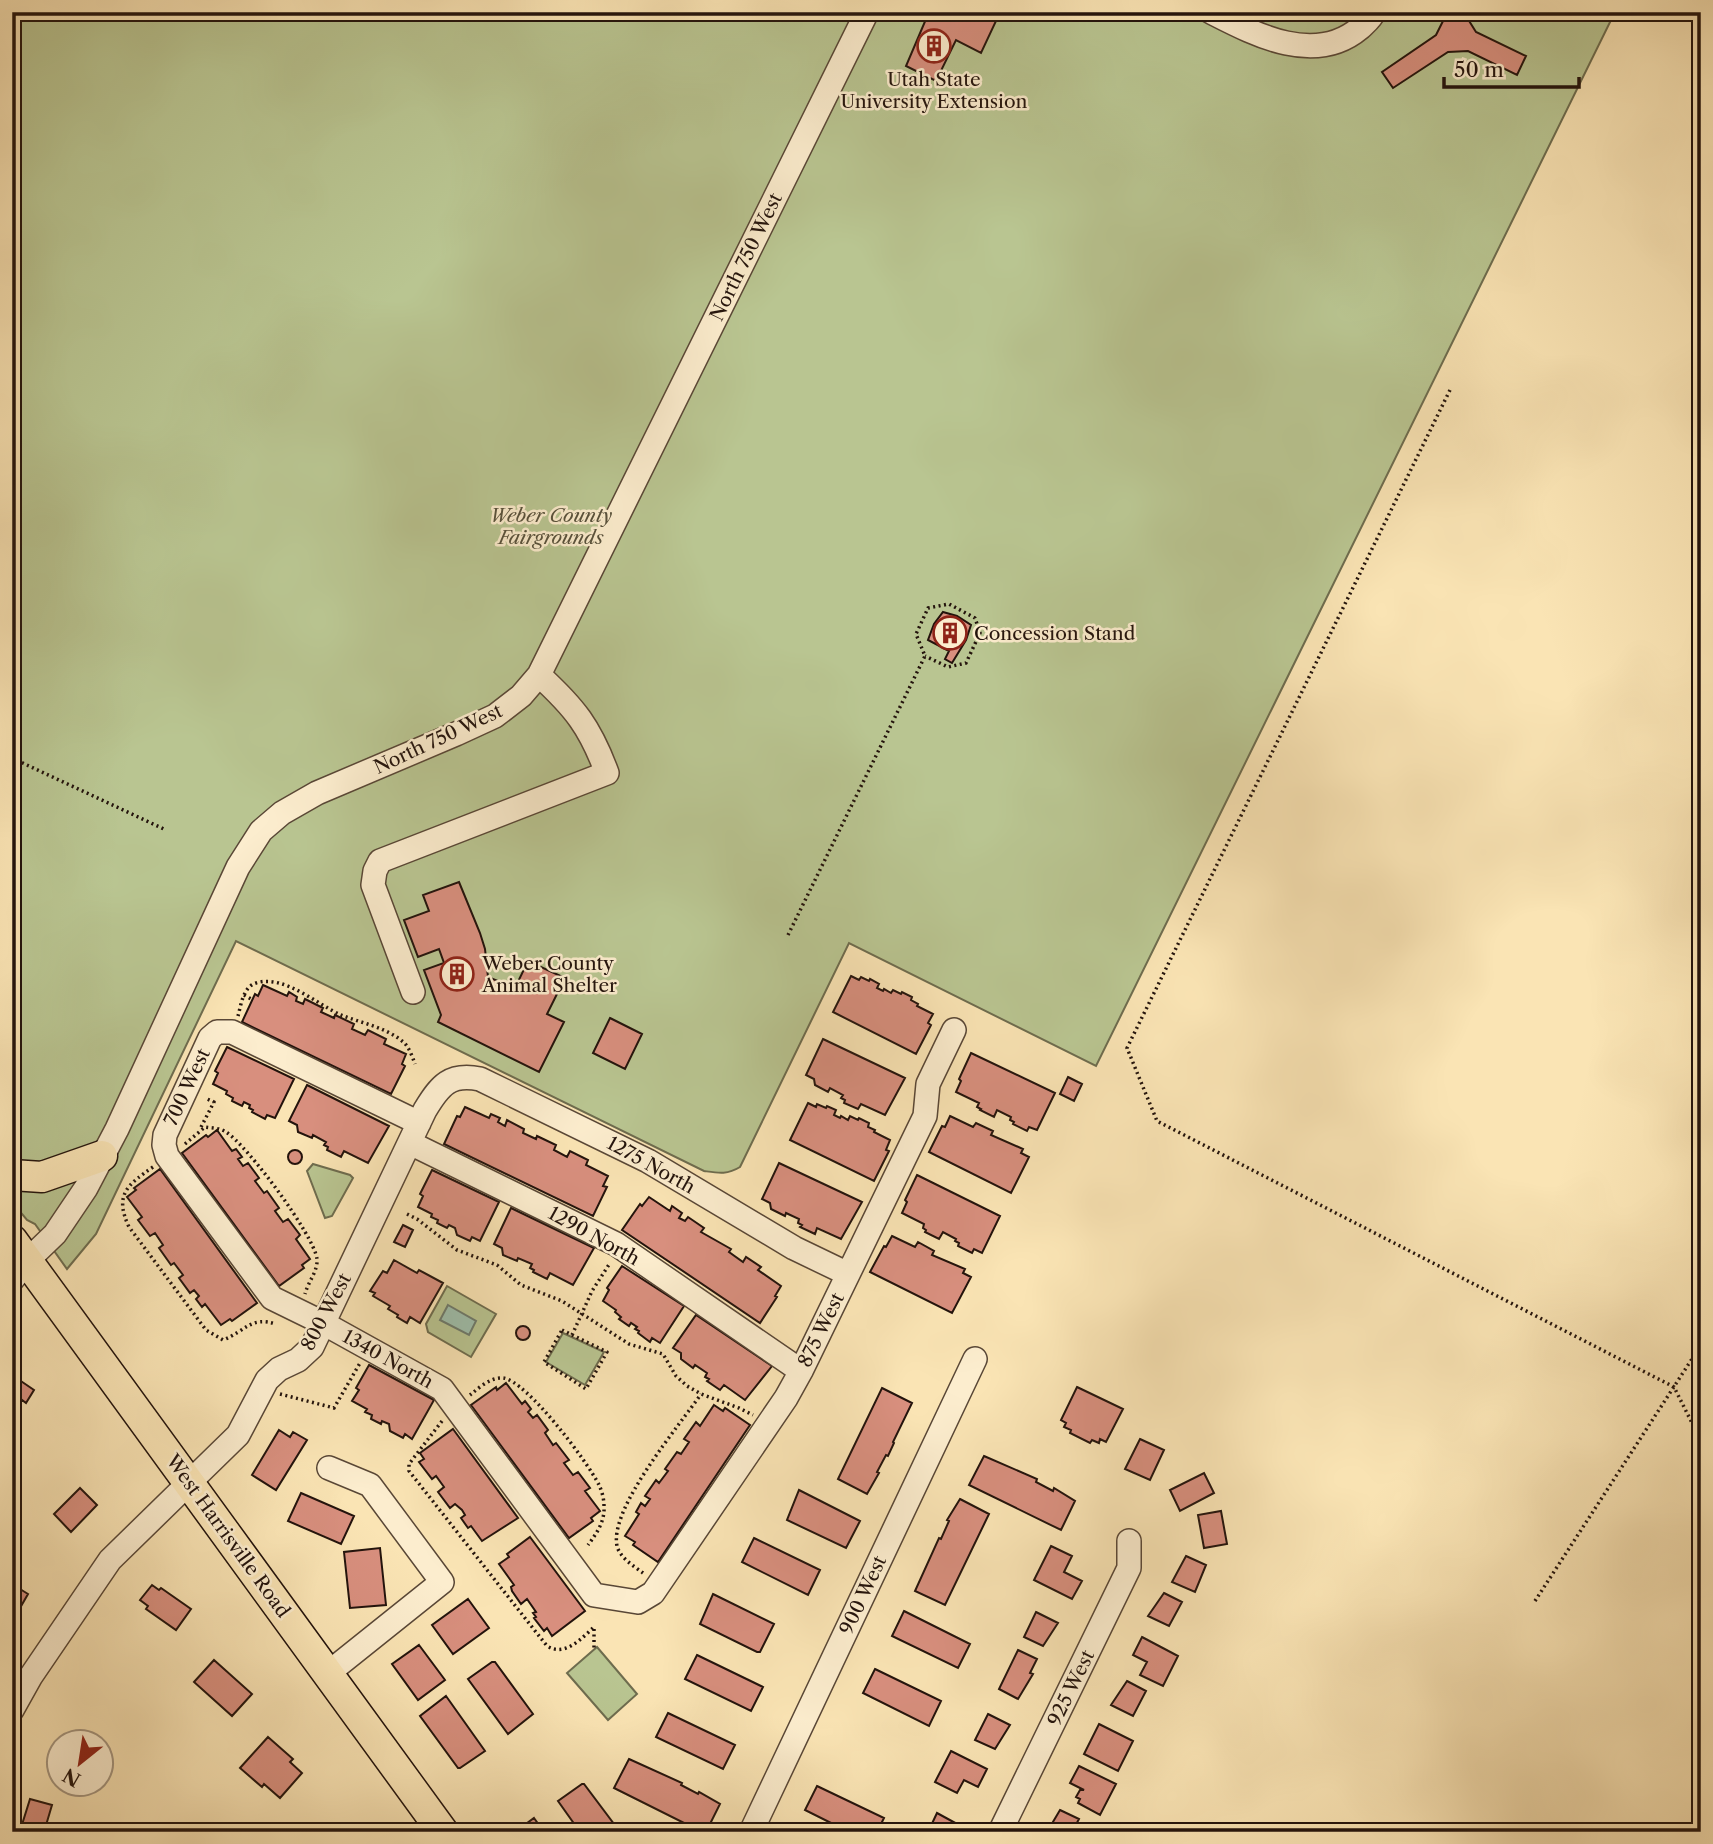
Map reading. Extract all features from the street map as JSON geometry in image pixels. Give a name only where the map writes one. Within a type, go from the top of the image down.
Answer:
[{"type":"main road","points":[[12,1175],[42,1177],[103,1156]]},
{"type":"main road","name":"West Harrisville Road","points":[[17,1260],[188,1481],[443,1832]]},
{"type":"street","name":"North 750 West","points":[[17,1260],[55,1234],[70,1215],[103,1156],[238,867],[261,831],[282,813],[317,793],[495,716],[521,696],[538,675],[867,12]]},
{"type":"street","points":[[1212,12],[1238,26],[1285,44],[1327,46],[1351,36],[1374,12]]},
{"type":"street","points":[[413,992],[373,885],[380,861],[607,773],[596,742],[569,703],[538,675]]},
{"type":"street","name":"1290 North","points":[[227,1026],[232,1032],[617,1244],[801,1371]]},
{"type":"street","name":"700 West","points":[[164,1145],[165,1135],[210,1038],[227,1026]]},
{"type":"street","name":"875 West","points":[[638,1602],[653,1593],[786,1398],[801,1371],[925,1115],[928,1084],[954,1030]]},
{"type":"street","name":"1275 North","points":[[447,1082],[464,1076],[480,1079],[648,1161],[794,1248],[848,1274]]},
{"type":"street","name":"800 West","points":[[12,1710],[31,1676],[110,1560],[237,1435],[267,1380],[279,1369],[298,1360],[312,1347],[414,1133],[434,1095],[447,1082]]},
{"type":"street","name":"1340 North","points":[[164,1145],[167,1156],[272,1298],[442,1389],[594,1595],[638,1602]]},
{"type":"street","name":"900 West","points":[[751,1832],[975,1359]]},
{"type":"street","points":[[327,1674],[442,1581],[370,1485],[329,1468]]},
{"type":"street","name":"925 West","points":[[1000,1832],[1129,1568],[1129,1541]]},
{"type":"path","points":[[1450,390],[1127,1048],[1157,1121],[1674,1387],[1701,1441]]},
{"type":"path","points":[[788,935],[925,656],[916,634],[928,608],[949,604],[975,618],[980,633],[966,663],[948,667],[925,656]]},
{"type":"path","points":[[12,758],[166,830]]},
{"type":"path","points":[[227,1026],[248,988],[256,983],[285,986],[304,993],[340,1014],[400,1039],[407,1046],[415,1064]]},
{"type":"path","points":[[244,995],[253,1000]]},
{"type":"path","points":[[200,1095],[214,1102],[200,1129]]},
{"type":"path","points":[[407,1214],[457,1250],[497,1265],[533,1292],[547,1295],[581,1312],[629,1345],[663,1353],[676,1376],[702,1394],[739,1408],[760,1421]]},
{"type":"path","points":[[572,1335],[592,1291],[612,1259]]},
{"type":"path","points":[[562,1330],[572,1335],[607,1352],[586,1389],[544,1362],[562,1330]]},
{"type":"path","points":[[1535,1601],[1701,1345]]},
{"type":"path","points":[[274,1393],[334,1408],[363,1360]]},
{"type":"path","points":[[461,1402],[482,1385],[495,1378],[503,1378],[515,1382],[538,1402],[600,1487],[604,1505],[603,1520],[588,1545]]},
{"type":"path","points":[[650,1578],[623,1557],[617,1548],[619,1525],[642,1478],[668,1437],[702,1394]]},
{"type":"path","points":[[444,1416],[409,1464],[409,1471],[547,1646],[553,1650],[562,1650],[573,1645],[594,1627],[594,1649]]},
{"type":"green space","name":"Weber County Fairgrounds","points":[[12,12],[1615,12],[1096,1066],[849,943],[740,1167],[718,1173],[704,1171],[236,941],[96,1234],[67,1269],[35,1224],[27,1220],[12,1202]]},
{"type":"green space","points":[[313,1164],[353,1178],[332,1216],[325,1218],[307,1171]]},
{"type":"green space","points":[[447,1286],[496,1314],[471,1357],[428,1332],[426,1324]]},
{"type":"green space","points":[[563,1333],[604,1352],[585,1385],[546,1362]]},
{"type":"green space","points":[[597,1647],[637,1694],[608,1720],[567,1673]]},
{"type":"shaded area","points":[[448,1305],[476,1321],[469,1335],[440,1320]]},
{"type":"building","name":"Utah State University Extension","points":[[929,12],[980,12],[996,21],[981,53],[956,40],[936,81],[906,66]]},
{"type":"building","points":[[1466,16],[1476,32],[1526,56],[1517,75],[1468,51],[1448,52],[1393,88],[1382,72],[1436,35],[1445,17]]},
{"type":"building","name":"Concession Stand","points":[[943,612],[957,616],[971,625],[966,640],[952,663],[945,659],[949,651],[928,640],[934,624]]},
{"type":"building","name":"Weber County Animal Shelter","points":[[459,882],[485,949],[488,977],[515,988],[528,961],[565,978],[547,1014],[564,1022],[539,1072],[438,1022],[441,1015],[424,970],[444,963],[439,949],[418,957],[404,920],[429,911],[423,895]]},
{"type":"building","points":[[851,976],[859,980],[861,977],[869,981],[870,979],[879,984],[877,988],[883,991],[902,992],[912,997],[911,1000],[918,1004],[917,1006],[933,1014],[928,1023],[931,1025],[916,1054],[833,1012]]},
{"type":"building","points":[[263,985],[287,996],[289,992],[297,997],[296,1001],[303,1004],[305,999],[323,1008],[321,1012],[354,1024],[352,1029],[365,1035],[368,1030],[386,1039],[384,1044],[406,1054],[402,1064],[405,1066],[391,1094],[242,1022],[255,994],[258,996]]},
{"type":"building","points":[[610,1018],[642,1034],[625,1069],[593,1053]]},
{"type":"building","points":[[823,1039],[905,1078],[885,1115],[861,1104],[858,1109],[844,1103],[845,1100],[841,1098],[843,1095],[830,1088],[828,1092],[815,1085],[814,1079],[806,1075]]},
{"type":"building","points":[[227,1047],[294,1079],[275,1118],[267,1115],[265,1119],[252,1112],[250,1105],[244,1102],[242,1106],[232,1101],[233,1098],[226,1094],[227,1091],[213,1084],[218,1073],[215,1071]]},
{"type":"building","points":[[971,1053],[1055,1093],[1037,1130],[1029,1127],[1027,1131],[1013,1124],[1011,1117],[997,1110],[994,1117],[980,1110],[977,1107],[979,1103],[956,1092]]},
{"type":"building","points":[[1068,1077],[1082,1084],[1074,1101],[1060,1094]]},
{"type":"building","points":[[307,1085],[389,1126],[368,1163],[344,1151],[341,1157],[327,1150],[328,1147],[324,1145],[326,1142],[313,1135],[312,1138],[298,1132],[297,1125],[289,1121]]},
{"type":"building","points":[[808,1103],[836,1110],[834,1115],[840,1118],[859,1118],[869,1123],[868,1127],[875,1130],[874,1132],[890,1140],[886,1150],[889,1151],[874,1181],[790,1140]]},
{"type":"building","points":[[465,1107],[489,1118],[491,1114],[500,1118],[498,1122],[505,1126],[507,1120],[524,1129],[523,1133],[556,1145],[554,1150],[567,1157],[570,1151],[588,1160],[586,1165],[608,1176],[603,1186],[607,1187],[593,1216],[444,1144],[457,1116],[460,1117]]},
{"type":"building","points":[[950,1116],[973,1127],[976,1123],[993,1131],[991,1135],[1023,1149],[1021,1153],[1029,1157],[1011,1193],[929,1152]]},
{"type":"building","points":[[217,1130],[232,1151],[236,1149],[242,1157],[238,1159],[243,1166],[248,1163],[259,1178],[255,1181],[264,1193],[267,1191],[279,1208],[275,1211],[283,1222],[288,1219],[300,1235],[296,1239],[310,1259],[302,1265],[304,1268],[279,1286],[182,1153]]},
{"type":"building","points":[[292,1150],[298,1150],[302,1157],[298,1164],[292,1164],[288,1160],[288,1154]]},
{"type":"building","points":[[779,1163],[862,1202],[841,1239],[817,1228],[815,1234],[800,1227],[802,1225],[798,1223],[799,1219],[771,1209],[770,1203],[762,1199]]},
{"type":"building","points":[[160,1169],[257,1303],[232,1321],[230,1319],[221,1325],[205,1304],[202,1307],[194,1290],[190,1293],[179,1278],[183,1275],[174,1263],[171,1265],[159,1248],[163,1245],[155,1233],[150,1236],[138,1220],[142,1217],[127,1197],[136,1190],[134,1188]]},
{"type":"building","points":[[432,1170],[499,1202],[480,1241],[472,1237],[470,1241],[457,1235],[455,1228],[449,1225],[447,1228],[437,1223],[438,1220],[431,1217],[432,1214],[418,1207],[423,1196],[420,1194]]},
{"type":"building","points":[[917,1175],[1000,1216],[982,1253],[974,1249],[972,1253],[958,1246],[956,1239],[943,1232],[939,1239],[925,1232],[924,1224],[902,1213]]},
{"type":"building","points":[[649,1197],[670,1211],[672,1206],[682,1213],[679,1218],[685,1221],[688,1217],[704,1228],[701,1232],[731,1249],[729,1252],[743,1262],[746,1257],[761,1267],[758,1270],[781,1286],[760,1323],[622,1230],[640,1204],[642,1206]]},
{"type":"building","points":[[511,1208],[594,1248],[573,1285],[550,1273],[547,1279],[533,1272],[530,1268],[532,1264],[503,1255],[502,1248],[494,1244]]},
{"type":"building","points":[[403,1225],[413,1230],[405,1247],[394,1242]]},
{"type":"building","points":[[892,1236],[915,1247],[918,1242],[934,1251],[932,1255],[965,1269],[963,1273],[971,1277],[952,1313],[870,1272]]},
{"type":"building","points":[[394,1260],[443,1283],[420,1323],[410,1317],[407,1323],[397,1317],[398,1315],[388,1309],[390,1306],[373,1296],[375,1293],[370,1291],[383,1271],[387,1273]]},
{"type":"building","points":[[622,1266],[684,1306],[660,1343],[652,1338],[650,1342],[638,1333],[635,1329],[637,1327],[631,1323],[629,1326],[619,1319],[621,1317],[616,1310],[603,1301],[609,1290],[607,1288]]},
{"type":"building","points":[[696,1315],[772,1366],[745,1400],[724,1385],[720,1390],[707,1381],[707,1373],[695,1365],[693,1368],[681,1359],[681,1353],[673,1348]]},
{"type":"building","points":[[523,1326],[528,1328],[528,1338],[523,1340],[518,1338],[516,1333],[518,1328]]},
{"type":"building","points":[[369,1365],[434,1400],[412,1439],[405,1434],[403,1438],[390,1431],[389,1424],[382,1421],[381,1424],[371,1419],[372,1415],[365,1412],[367,1409],[352,1401]]},
{"type":"building","points":[[12,1375],[34,1390],[26,1403],[22,1400],[12,1415]]},
{"type":"building","points":[[506,1383],[522,1404],[525,1401],[533,1418],[537,1415],[548,1430],[545,1433],[553,1445],[556,1443],[569,1460],[564,1463],[573,1475],[578,1472],[590,1488],[585,1491],[600,1511],[591,1518],[593,1521],[569,1538],[471,1405]]},
{"type":"building","points":[[1077,1387],[1123,1409],[1106,1442],[1100,1439],[1099,1443],[1092,1440],[1090,1443],[1064,1427],[1066,1423],[1061,1420]]},
{"type":"building","points":[[882,1388],[912,1403],[867,1494],[838,1479]]},
{"type":"building","points":[[714,1405],[723,1411],[725,1408],[750,1425],[658,1562],[633,1545],[635,1542],[625,1536],[639,1514],[636,1512],[641,1503],[645,1506],[650,1499],[645,1496],[656,1480],[659,1483],[668,1471],[665,1469],[677,1452],[681,1454],[689,1442],[684,1439],[696,1422],[700,1426]]},
{"type":"building","points":[[453,1429],[518,1518],[482,1541],[461,1518],[465,1515],[462,1510],[455,1504],[450,1508],[438,1492],[444,1487],[436,1476],[432,1479],[419,1462],[424,1459],[420,1453]]},
{"type":"building","points":[[279,1430],[290,1437],[293,1432],[307,1440],[276,1490],[252,1475]]},
{"type":"building","points":[[1140,1439],[1164,1450],[1150,1480],[1125,1469]]},
{"type":"building","points":[[984,1456],[1037,1479],[1036,1482],[1053,1491],[1054,1488],[1075,1501],[1061,1530],[969,1485]]},
{"type":"building","points":[[1204,1473],[1214,1493],[1180,1511],[1170,1490]]},
{"type":"building","points":[[80,1488],[97,1505],[71,1532],[54,1514]]},
{"type":"building","points":[[799,1490],[860,1521],[846,1548],[787,1520]]},
{"type":"building","points":[[301,1493],[354,1516],[341,1544],[288,1521]]},
{"type":"building","points":[[960,1499],[989,1514],[945,1605],[915,1591],[939,1538],[941,1539],[949,1521],[947,1520]]},
{"type":"building","points":[[1221,1511],[1227,1544],[1204,1548],[1198,1515]]},
{"type":"building","points":[[530,1537],[585,1611],[552,1636],[547,1628],[544,1631],[534,1618],[536,1617],[533,1613],[536,1612],[527,1599],[521,1604],[512,1591],[511,1587],[514,1585],[499,1564],[509,1557],[507,1554]]},
{"type":"building","points":[[754,1538],[820,1570],[808,1595],[742,1562]]},
{"type":"building","points":[[1051,1546],[1072,1556],[1064,1572],[1082,1581],[1072,1599],[1034,1580]]},
{"type":"building","points":[[380,1548],[386,1605],[350,1608],[344,1552]]},
{"type":"building","points":[[1186,1556],[1206,1565],[1195,1592],[1172,1582]]},
{"type":"building","points":[[12,1584],[28,1594],[12,1622]]},
{"type":"building","points":[[152,1585],[159,1590],[161,1588],[191,1609],[176,1630],[146,1609],[148,1606],[140,1600]]},
{"type":"building","points":[[1164,1593],[1182,1602],[1169,1626],[1148,1616]]},
{"type":"building","points":[[713,1594],[774,1624],[760,1652],[700,1624]]},
{"type":"building","points":[[468,1599],[489,1628],[453,1654],[432,1625]]},
{"type":"building","points":[[904,1611],[970,1644],[958,1668],[892,1636]]},
{"type":"building","points":[[1036,1612],[1058,1623],[1043,1646],[1024,1637]]},
{"type":"building","points":[[1142,1637],[1178,1656],[1163,1686],[1140,1675],[1147,1662],[1133,1655]]},
{"type":"building","points":[[419,1645],[445,1680],[418,1700],[392,1664]]},
{"type":"building","points":[[1018,1650],[1037,1659],[1030,1673],[1033,1674],[1018,1699],[999,1689]]},
{"type":"building","points":[[697,1655],[763,1687],[751,1711],[685,1679]]},
{"type":"building","points":[[214,1660],[252,1694],[232,1716],[194,1682]]},
{"type":"building","points":[[495,1662],[533,1714],[508,1734],[468,1679]]},
{"type":"building","points":[[875,1669],[941,1701],[929,1726],[863,1693]]},
{"type":"building","points":[[1127,1681],[1146,1691],[1133,1716],[1111,1705]]},
{"type":"building","points":[[446,1696],[485,1751],[460,1768],[420,1716]]},
{"type":"building","points":[[668,1713],[735,1745],[723,1769],[656,1737]]},
{"type":"building","points":[[988,1714],[1010,1725],[995,1749],[975,1740]]},
{"type":"building","points":[[1099,1724],[1133,1741],[1118,1771],[1084,1754]]},
{"type":"building","points":[[268,1737],[293,1759],[290,1762],[302,1773],[280,1798],[240,1768]]},
{"type":"building","points":[[951,1751],[987,1769],[978,1787],[964,1780],[957,1793],[935,1782]]},
{"type":"building","points":[[629,1759],[720,1804],[706,1832],[614,1788]]},
{"type":"building","points":[[1079,1766],[1116,1784],[1100,1815],[1078,1803],[1080,1799],[1076,1797],[1080,1790],[1084,1790],[1070,1783]]},
{"type":"building","points":[[582,1784],[620,1832],[580,1832],[558,1801]]},
{"type":"building","points":[[817,1786],[884,1818],[877,1832],[849,1832],[805,1810]]},
{"type":"building","points":[[30,1799],[52,1805],[44,1832],[20,1831]]},
{"type":"building","points":[[1060,1810],[1079,1819],[1072,1832],[1047,1832]]},
{"type":"building","points":[[937,1813],[959,1825],[955,1832],[928,1832]]},
{"type":"building","points":[[534,1818],[544,1832],[515,1832]]},
{"type":"place","name":"Utah State University Extension","points":[[934,46]]},
{"type":"place","name":"Concession Stand","points":[[950,633]]},
{"type":"place","name":"Weber County Animal Shelter","points":[[457,974]]}]
